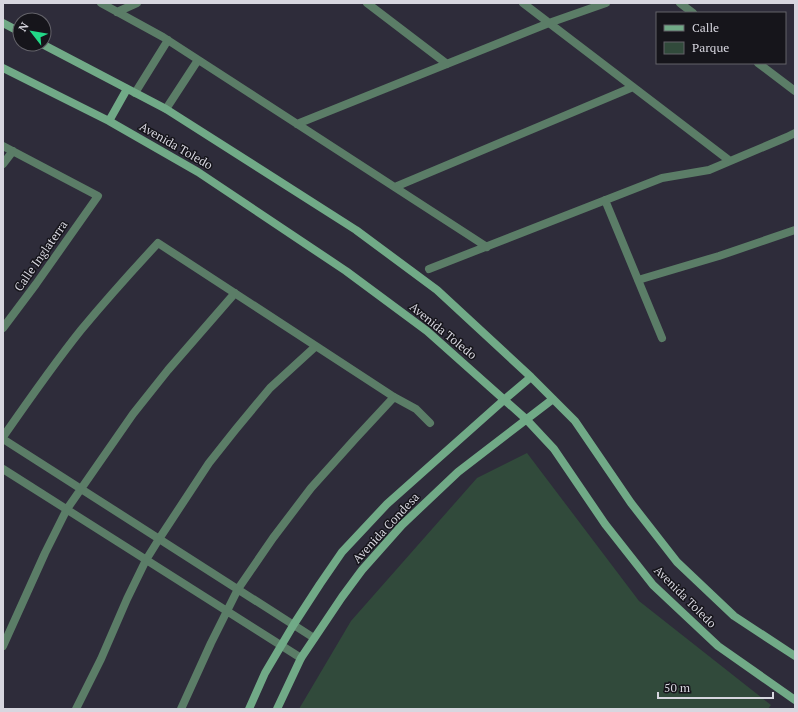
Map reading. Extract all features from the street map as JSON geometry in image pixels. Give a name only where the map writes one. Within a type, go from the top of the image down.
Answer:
[{"type":"street","points":[[101,3],[168,40],[487,247]]},
{"type":"street","points":[[117,12],[137,3]]},
{"type":"street","points":[[367,3],[447,64]]},
{"type":"street","points":[[523,3],[730,161]]},
{"type":"street","points":[[297,124],[549,23],[606,3]]},
{"type":"street","points":[[680,3],[692,12]]},
{"type":"street","points":[[3,23],[12,28]]},
{"type":"street","points":[[109,121],[168,40]]},
{"type":"street","name":"Avenida Toledo","points":[[52,49],[166,109],[362,235],[437,290],[531,377],[575,421],[631,503],[677,562],[734,616],[795,656]]},
{"type":"street","points":[[166,109],[198,60]]},
{"type":"street","points":[[759,64],[795,91]]},
{"type":"street","name":"Avenida Toledo","points":[[3,68],[109,121],[198,172],[346,271],[427,331],[505,398],[554,449],[605,524],[653,585],[718,646],[795,700]]},
{"type":"street","points":[[394,187],[633,87]]},
{"type":"street","points":[[429,269],[662,178],[709,170],[795,133]]},
{"type":"street","points":[[3,146],[12,151],[3,164]]},
{"type":"street","name":"Calle Inglaterra","points":[[3,328],[98,196],[12,151]]},
{"type":"street","points":[[605,200],[662,338]]},
{"type":"street","points":[[638,280],[719,256],[795,230]]},
{"type":"street","points":[[314,638],[3,438],[44,378],[82,330],[115,290],[158,243],[394,397],[416,409],[430,423]]},
{"type":"street","points":[[3,646],[45,553],[67,509],[133,414],[168,370],[235,293]]},
{"type":"street","points":[[76,709],[101,659],[146,560],[209,464],[270,388],[316,346]]},
{"type":"street","name":"Avenida Condesa","points":[[249,709],[265,673],[294,624],[342,552],[387,504],[505,398],[531,377]]},
{"type":"street","points":[[181,709],[211,643],[238,589],[273,538],[311,488],[394,397]]},
{"type":"street","name":"Avenida Condesa","points":[[277,709],[301,658],[362,570],[402,525],[458,472],[552,399]]},
{"type":"street","points":[[3,469],[301,658]]},
{"type":"green space","points":[[527,453],[639,601],[771,705],[768,709],[299,709],[351,621],[477,478]]}]
